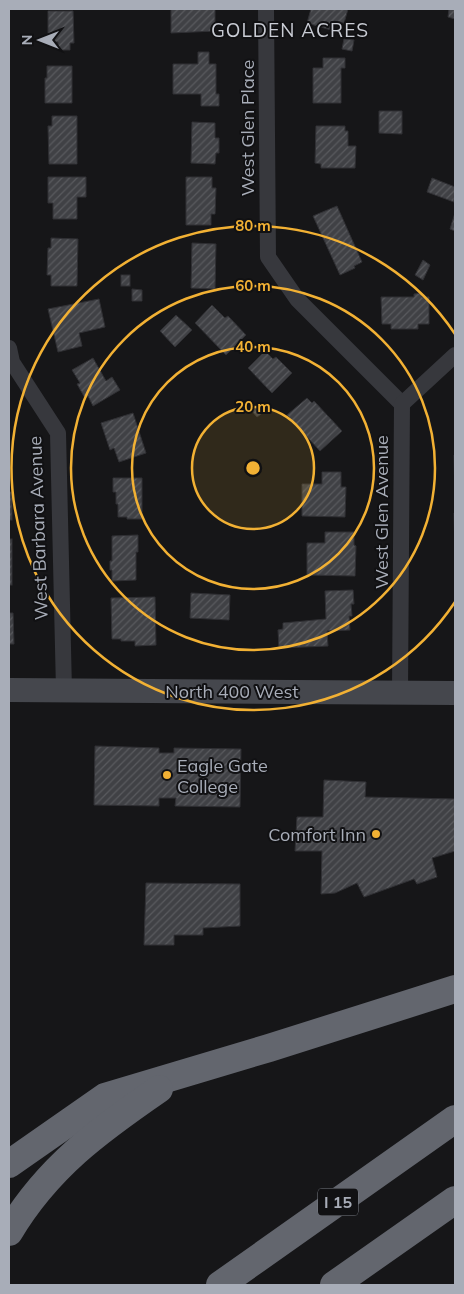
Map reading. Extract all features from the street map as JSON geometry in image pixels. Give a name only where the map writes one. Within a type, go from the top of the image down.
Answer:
[{"type":"highway","points":[[9,1164],[105,1097],[177,1077],[455,989]]},
{"type":"highway","points":[[9,1232],[31,1198],[55,1170],[106,1125],[177,1077]]},
{"type":"highway","name":"I 15","points":[[220,1285],[455,1119]]},
{"type":"highway","points":[[334,1285],[455,1200]]},
{"type":"street","name":"West Glen Place","points":[[266,9],[268,257],[297,299],[402,404]]},
{"type":"street","name":"West Barbara Avenue","points":[[9,348],[12,362],[58,433],[64,690]]},
{"type":"street","points":[[402,404],[455,355]]},
{"type":"street","name":"West Glen Avenue","points":[[400,692],[402,404]]},
{"type":"street","name":"North 400 West","points":[[9,690],[455,692]]},
{"type":"building","points":[[171,9],[215,9],[215,31],[171,33]]},
{"type":"building","points":[[311,9],[348,9],[344,23],[334,21],[331,30],[307,23]]},
{"type":"building","points":[[449,9],[455,9],[455,19],[448,17]]},
{"type":"building","points":[[48,11],[73,11],[74,43],[70,43],[70,50],[58,50],[58,42],[48,42]]},
{"type":"building","points":[[344,39],[354,40],[352,51],[342,49]]},
{"type":"building","points":[[198,52],[209,52],[209,64],[216,64],[216,94],[219,94],[219,106],[201,106],[201,94],[173,94],[173,64],[198,64]]},
{"type":"building","points":[[323,58],[345,58],[345,68],[341,68],[341,103],[313,103],[313,68],[323,68]]},
{"type":"building","points":[[47,66],[72,66],[72,103],[45,103]]},
{"type":"building","points":[[379,111],[402,111],[402,134],[379,133]]},
{"type":"building","points":[[52,116],[77,116],[77,164],[49,164],[48,126],[52,126]]},
{"type":"building","points":[[192,122],[215,123],[215,138],[219,138],[219,153],[216,153],[215,164],[191,163]]},
{"type":"building","points":[[316,126],[345,126],[345,131],[348,131],[348,146],[356,146],[355,168],[321,168],[321,164],[315,163]]},
{"type":"building","points":[[48,177],[86,177],[86,197],[77,197],[77,219],[53,219],[53,203],[48,203]]},
{"type":"building","points":[[186,177],[212,177],[212,188],[216,188],[215,214],[211,214],[211,225],[186,225]]},
{"type":"building","points":[[432,178],[455,187],[454,202],[427,192]]},
{"type":"building","points":[[337,206],[362,262],[354,266],[355,268],[340,275],[313,216]]},
{"type":"building","points":[[455,213],[455,231],[450,229]]},
{"type":"building","points":[[51,238],[78,239],[77,286],[51,286],[51,275],[47,275],[48,248],[51,248]]},
{"type":"building","points":[[192,243],[216,244],[215,289],[191,288]]},
{"type":"building","points":[[423,260],[430,265],[423,280],[415,275]]},
{"type":"building","points":[[121,275],[130,275],[130,286],[121,286]]},
{"type":"building","points":[[132,289],[142,290],[142,301],[132,301]]},
{"type":"building","points":[[422,293],[422,297],[429,297],[429,324],[418,324],[418,329],[391,329],[391,324],[382,324],[381,297],[414,297],[414,294]]},
{"type":"building","points":[[99,299],[105,327],[79,333],[82,346],[58,352],[48,309]]},
{"type":"building","points":[[212,305],[225,318],[228,316],[246,335],[226,355],[195,323]]},
{"type":"building","points":[[176,315],[192,330],[175,347],[160,331]]},
{"type":"building","points":[[265,351],[273,359],[276,357],[292,373],[272,393],[248,368]]},
{"type":"building","points":[[93,358],[106,381],[112,377],[120,390],[93,406],[88,396],[85,398],[77,384],[80,383],[72,370]]},
{"type":"building","points":[[307,398],[312,403],[314,401],[342,431],[320,451],[287,415]]},
{"type":"building","points":[[259,404],[265,411],[257,417],[251,410]]},
{"type":"building","points":[[133,413],[146,453],[119,462],[114,448],[110,450],[101,423]]},
{"type":"building","points":[[454,455],[455,455],[455,499]]},
{"type":"building","points":[[322,472],[341,472],[341,487],[346,487],[345,517],[302,516],[302,484],[322,484]]},
{"type":"building","points":[[113,478],[142,478],[142,519],[118,517],[116,492],[113,492]]},
{"type":"building","points":[[9,492],[12,492],[12,520],[9,520]]},
{"type":"building","points":[[454,513],[455,513],[455,553]]},
{"type":"building","points":[[325,532],[354,532],[354,545],[356,546],[355,576],[307,575],[307,543],[325,543]]},
{"type":"building","points":[[138,535],[136,580],[112,581],[110,561],[112,561],[112,536]]},
{"type":"building","points":[[9,539],[12,539],[12,585],[9,585]]},
{"type":"building","points":[[353,590],[354,604],[351,604],[352,616],[349,616],[350,630],[327,631],[328,646],[279,648],[278,630],[283,629],[283,623],[326,619],[325,591]]},
{"type":"building","points":[[191,593],[230,595],[229,620],[190,618]]},
{"type":"building","points":[[155,597],[156,645],[135,646],[135,641],[112,639],[111,598]]},
{"type":"building","points":[[9,613],[13,613],[14,644],[9,644]]},
{"type":"building","name":"Eagle Gate College","points":[[95,746],[159,748],[159,753],[174,753],[174,748],[241,749],[240,807],[175,806],[176,798],[159,798],[159,806],[94,805]]},
{"type":"building","name":"Comfort Inn","points":[[324,780],[366,782],[365,797],[455,799],[455,851],[432,858],[437,877],[417,884],[414,879],[364,897],[357,883],[335,893],[321,894],[322,851],[295,851],[297,817],[323,817]]},
{"type":"building","points":[[146,883],[240,884],[240,926],[203,928],[203,935],[174,935],[174,945],[144,945]]},
{"type":"place","name":"Eagle Gate College","points":[[167,775]]},
{"type":"place","name":"Comfort Inn","points":[[376,834]]},
{"type":"district","name":"GOLDEN ACRES","points":[[290,30]]}]
